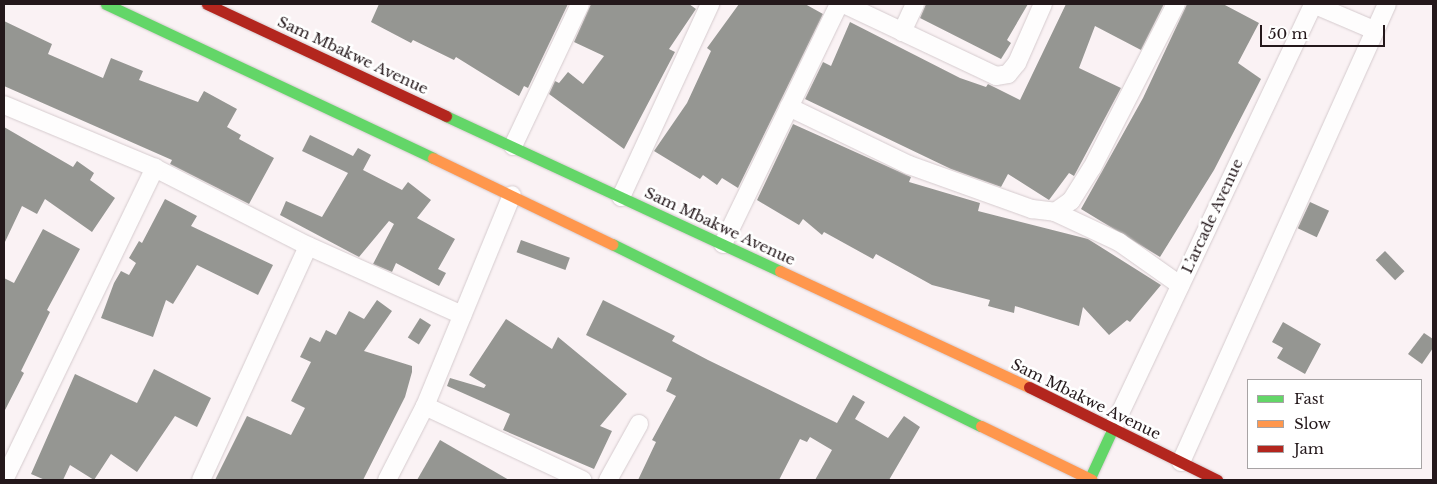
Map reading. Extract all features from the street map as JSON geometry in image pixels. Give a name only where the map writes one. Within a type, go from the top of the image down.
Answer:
[{"type":"main road","points":[[106,4],[512,195],[1090,480],[1113,428]]},
{"type":"main road","name":"Sam Mbakwe Avenue","points":[[207,4],[1113,428],[1178,468],[1217,480]]},
{"type":"street","points":[[621,197],[710,4]]},
{"type":"street","points":[[723,244],[839,4]]},
{"type":"street","points":[[844,4],[996,76],[1008,74],[1043,4]]},
{"type":"street","points":[[902,32],[915,4]]},
{"type":"street","points":[[1055,212],[1071,201],[1092,168],[1176,4]]},
{"type":"street","points":[[1313,4],[1374,30]]},
{"type":"street","name":"L’arcade Avenue","points":[[1113,428],[1313,4]]},
{"type":"street","points":[[1178,468],[1387,4]]},
{"type":"street","points":[[513,146],[578,5]]},
{"type":"street","points":[[4,105],[155,168],[308,246],[462,315]]},
{"type":"street","points":[[789,107],[909,165],[1032,209],[1055,212],[1120,242],[1180,285]]},
{"type":"street","points":[[4,480],[155,168]]},
{"type":"street","points":[[387,480],[424,406],[512,195]]},
{"type":"street","points":[[201,480],[308,246]]},
{"type":"street","points":[[424,406],[582,480]]},
{"type":"street","points":[[608,480],[640,424]]},
{"type":"building","points":[[379,4],[568,4],[528,88],[524,86],[519,96],[456,57],[454,60],[413,40],[411,43],[371,22]]},
{"type":"building","points":[[591,4],[689,4],[696,9],[669,49],[675,52],[624,149],[549,94],[555,81],[559,83],[568,72],[583,84],[604,56],[574,42]]},
{"type":"building","points":[[739,4],[805,4],[823,14],[738,188],[722,178],[717,185],[703,175],[700,179],[654,151],[687,103],[711,51],[707,48]]},
{"type":"building","points":[[926,4],[1028,4],[1007,40],[1011,43],[1001,59],[920,18]]},
{"type":"building","points":[[1066,4],[1164,4],[1141,50],[1095,26],[1079,68],[1121,88],[1074,176],[1069,173],[1049,200],[1008,174],[1001,187],[951,169],[805,99],[823,62],[831,66],[850,22],[960,78],[986,87],[988,84],[1020,100]]},
{"type":"building","points":[[1187,4],[1223,4],[1259,23],[1238,63],[1261,79],[1214,170],[1160,257],[1081,209],[1143,98]]},
{"type":"building","points":[[4,21],[52,44],[48,54],[103,78],[111,58],[143,71],[139,80],[198,102],[204,91],[237,109],[227,127],[241,135],[239,139],[274,158],[249,204],[170,164],[172,160],[4,86]]},
{"type":"building","points":[[793,124],[911,177],[909,182],[980,203],[978,211],[1088,239],[1161,285],[1130,322],[1127,320],[1109,335],[1083,307],[1079,326],[1015,306],[1014,313],[988,306],[990,300],[932,285],[876,254],[873,259],[824,232],[822,235],[803,219],[799,225],[757,200]]},
{"type":"building","points":[[4,127],[73,167],[77,161],[94,173],[90,180],[115,198],[92,232],[45,199],[37,214],[22,206],[4,244]]},
{"type":"building","points":[[310,135],[353,156],[358,148],[371,155],[363,170],[402,190],[408,182],[431,200],[417,218],[455,239],[438,269],[446,273],[439,286],[396,263],[392,272],[373,264],[394,224],[389,221],[359,257],[280,215],[286,201],[322,217],[348,173],[302,151]]},
{"type":"building","points":[[165,199],[197,216],[191,226],[273,265],[258,295],[197,265],[173,304],[166,300],[153,337],[101,318],[114,283],[121,271],[129,275],[136,263],[129,258],[139,241],[142,243]]},
{"type":"building","points":[[1310,202],[1329,211],[1317,237],[1298,228]]},
{"type":"building","points":[[43,229],[80,249],[47,310],[50,312],[21,371],[24,373],[4,412],[4,278],[14,283]]},
{"type":"building","points":[[521,240],[570,258],[565,270],[517,252]]},
{"type":"building","points":[[1385,251],[1404,271],[1395,280],[1376,260]]},
{"type":"building","points":[[377,300],[392,311],[364,351],[412,366],[412,372],[405,397],[363,480],[215,480],[247,416],[291,435],[305,408],[291,401],[311,362],[300,357],[310,337],[320,342],[326,330],[336,335],[349,311],[364,319]]},
{"type":"building","points":[[603,300],[675,336],[672,341],[708,360],[837,423],[853,395],[865,402],[855,419],[888,438],[904,416],[920,427],[889,480],[815,480],[832,450],[810,437],[807,442],[800,439],[779,480],[638,480],[656,442],[652,440],[676,396],[666,391],[672,378],[586,335]]},
{"type":"building","points":[[420,318],[431,325],[419,344],[408,338]]},
{"type":"building","points":[[506,319],[552,349],[558,337],[627,394],[600,426],[612,431],[594,469],[503,430],[510,414],[447,386],[450,378],[484,388],[486,385],[469,375]]},
{"type":"building","points":[[1283,322],[1321,344],[1305,374],[1277,358],[1283,348],[1272,342]]},
{"type":"building","points":[[1424,333],[1433,339],[1433,348],[1422,364],[1408,354]]},
{"type":"building","points":[[154,369],[211,398],[197,427],[175,416],[137,472],[111,454],[94,480],[70,465],[63,480],[45,480],[31,474],[75,374],[137,403]]},
{"type":"building","points":[[440,440],[509,480],[417,480]]},
{"type":"traffic: fast","points":[[106,4],[433,158]]},
{"type":"traffic: fast","points":[[446,116],[780,271]]},
{"type":"traffic: fast","points":[[612,244],[981,426]]},
{"type":"traffic: fast","points":[[1089,480],[1113,428]]},
{"type":"traffic: slow","points":[[433,158],[612,244]]},
{"type":"traffic: slow","points":[[780,271],[1029,387]]},
{"type":"traffic: slow","points":[[981,426],[1092,480]]},
{"type":"traffic: jam","points":[[207,4],[446,116]]},
{"type":"traffic: jam","points":[[1029,387],[1217,480]]}]
